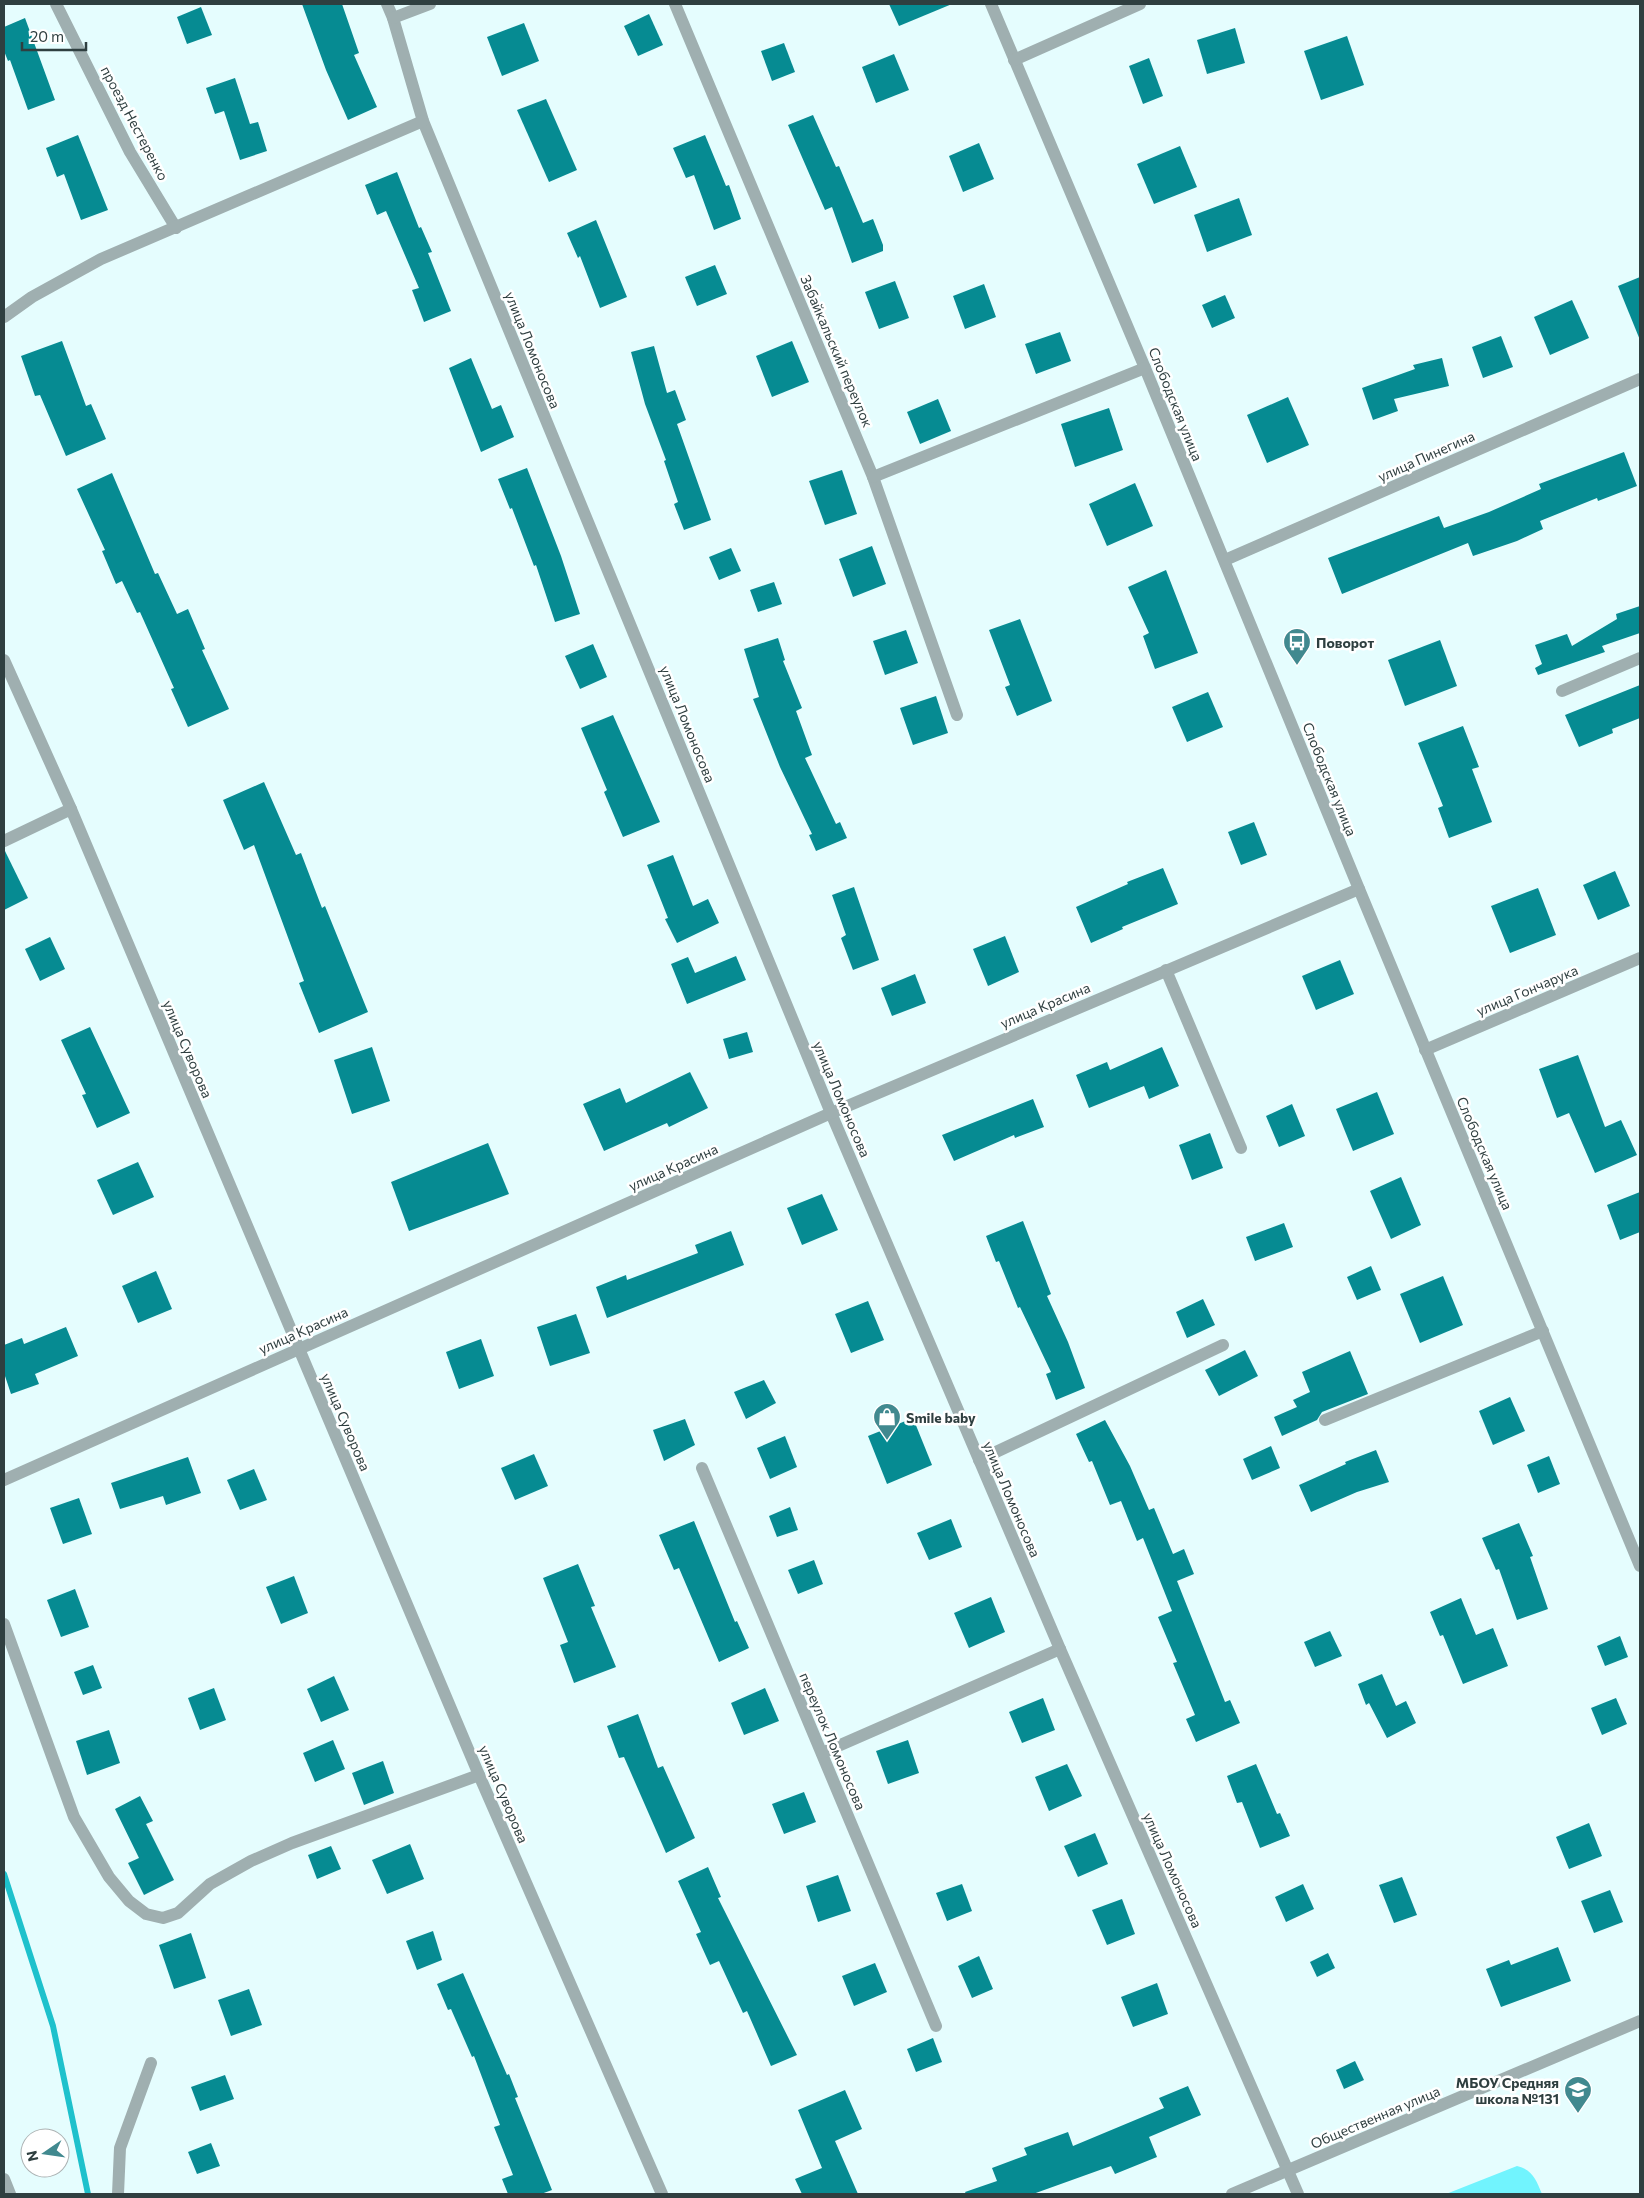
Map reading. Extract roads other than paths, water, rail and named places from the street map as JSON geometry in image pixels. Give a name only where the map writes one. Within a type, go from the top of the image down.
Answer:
[{"type":"street","name":"проезд Нестеренко","points":[[56,4],[130,152],[176,228]]},
{"type":"street","name":"улица Ломоносова","points":[[386,4],[393,18],[423,121],[831,1113],[1060,1649],[1298,2194]]},
{"type":"street","points":[[393,18],[430,4]]},
{"type":"street","name":"Забайкальский переулок","points":[[674,4],[873,477],[957,716]]},
{"type":"street","name":"Слободская улица","points":[[991,4],[1146,368],[1425,1050],[1639,1561]]},
{"type":"street","points":[[1014,60],[1140,4]]},
{"type":"street","points":[[4,317],[32,297],[101,259],[423,121]]},
{"type":"street","points":[[873,477],[1146,368]]},
{"type":"street","name":"улица Пинегина","points":[[1224,560],[1640,379]]},
{"type":"street","points":[[1562,691],[1640,658]]},
{"type":"street","name":"улица Суворова","points":[[4,660],[71,809],[479,1775],[662,2194]]},
{"type":"street","points":[[4,841],[71,809]]},
{"type":"street","name":"улица Красина","points":[[4,1480],[831,1113],[1359,889]]},
{"type":"street","name":"улица Гончарука","points":[[1425,1050],[1640,958]]},
{"type":"street","points":[[1166,970],[1241,1148]]},
{"type":"street","points":[[1325,1420],[1543,1331]]},
{"type":"street","points":[[979,1460],[1223,1345]]},
{"type":"street","name":"переулок Ломоносова","points":[[702,1468],[936,2026]]},
{"type":"street","points":[[4,1624],[74,1817],[90,1849],[109,1877],[129,1901],[146,1914],[163,1918],[178,1913],[210,1884],[251,1860],[292,1843],[479,1775]]},
{"type":"street","points":[[822,1752],[1060,1649]]},
{"type":"street","name":"Общественная улица","points":[[1232,2194],[1640,2021]]},
{"type":"street","points":[[118,2194],[120,2148],[151,2063]]},
{"type":"street","points":[[4,2179],[10,2194]]},
{"type":"waterway","points":[[4,1874],[53,2026],[88,2194]]},
{"type":"place","name":"Поворот","points":[[1297,666]]},
{"type":"place","name":"Smile baby","points":[[887,1441]]},
{"type":"place","name":"МБОУ Средняя школа №131","points":[[1578,2114]]}]
